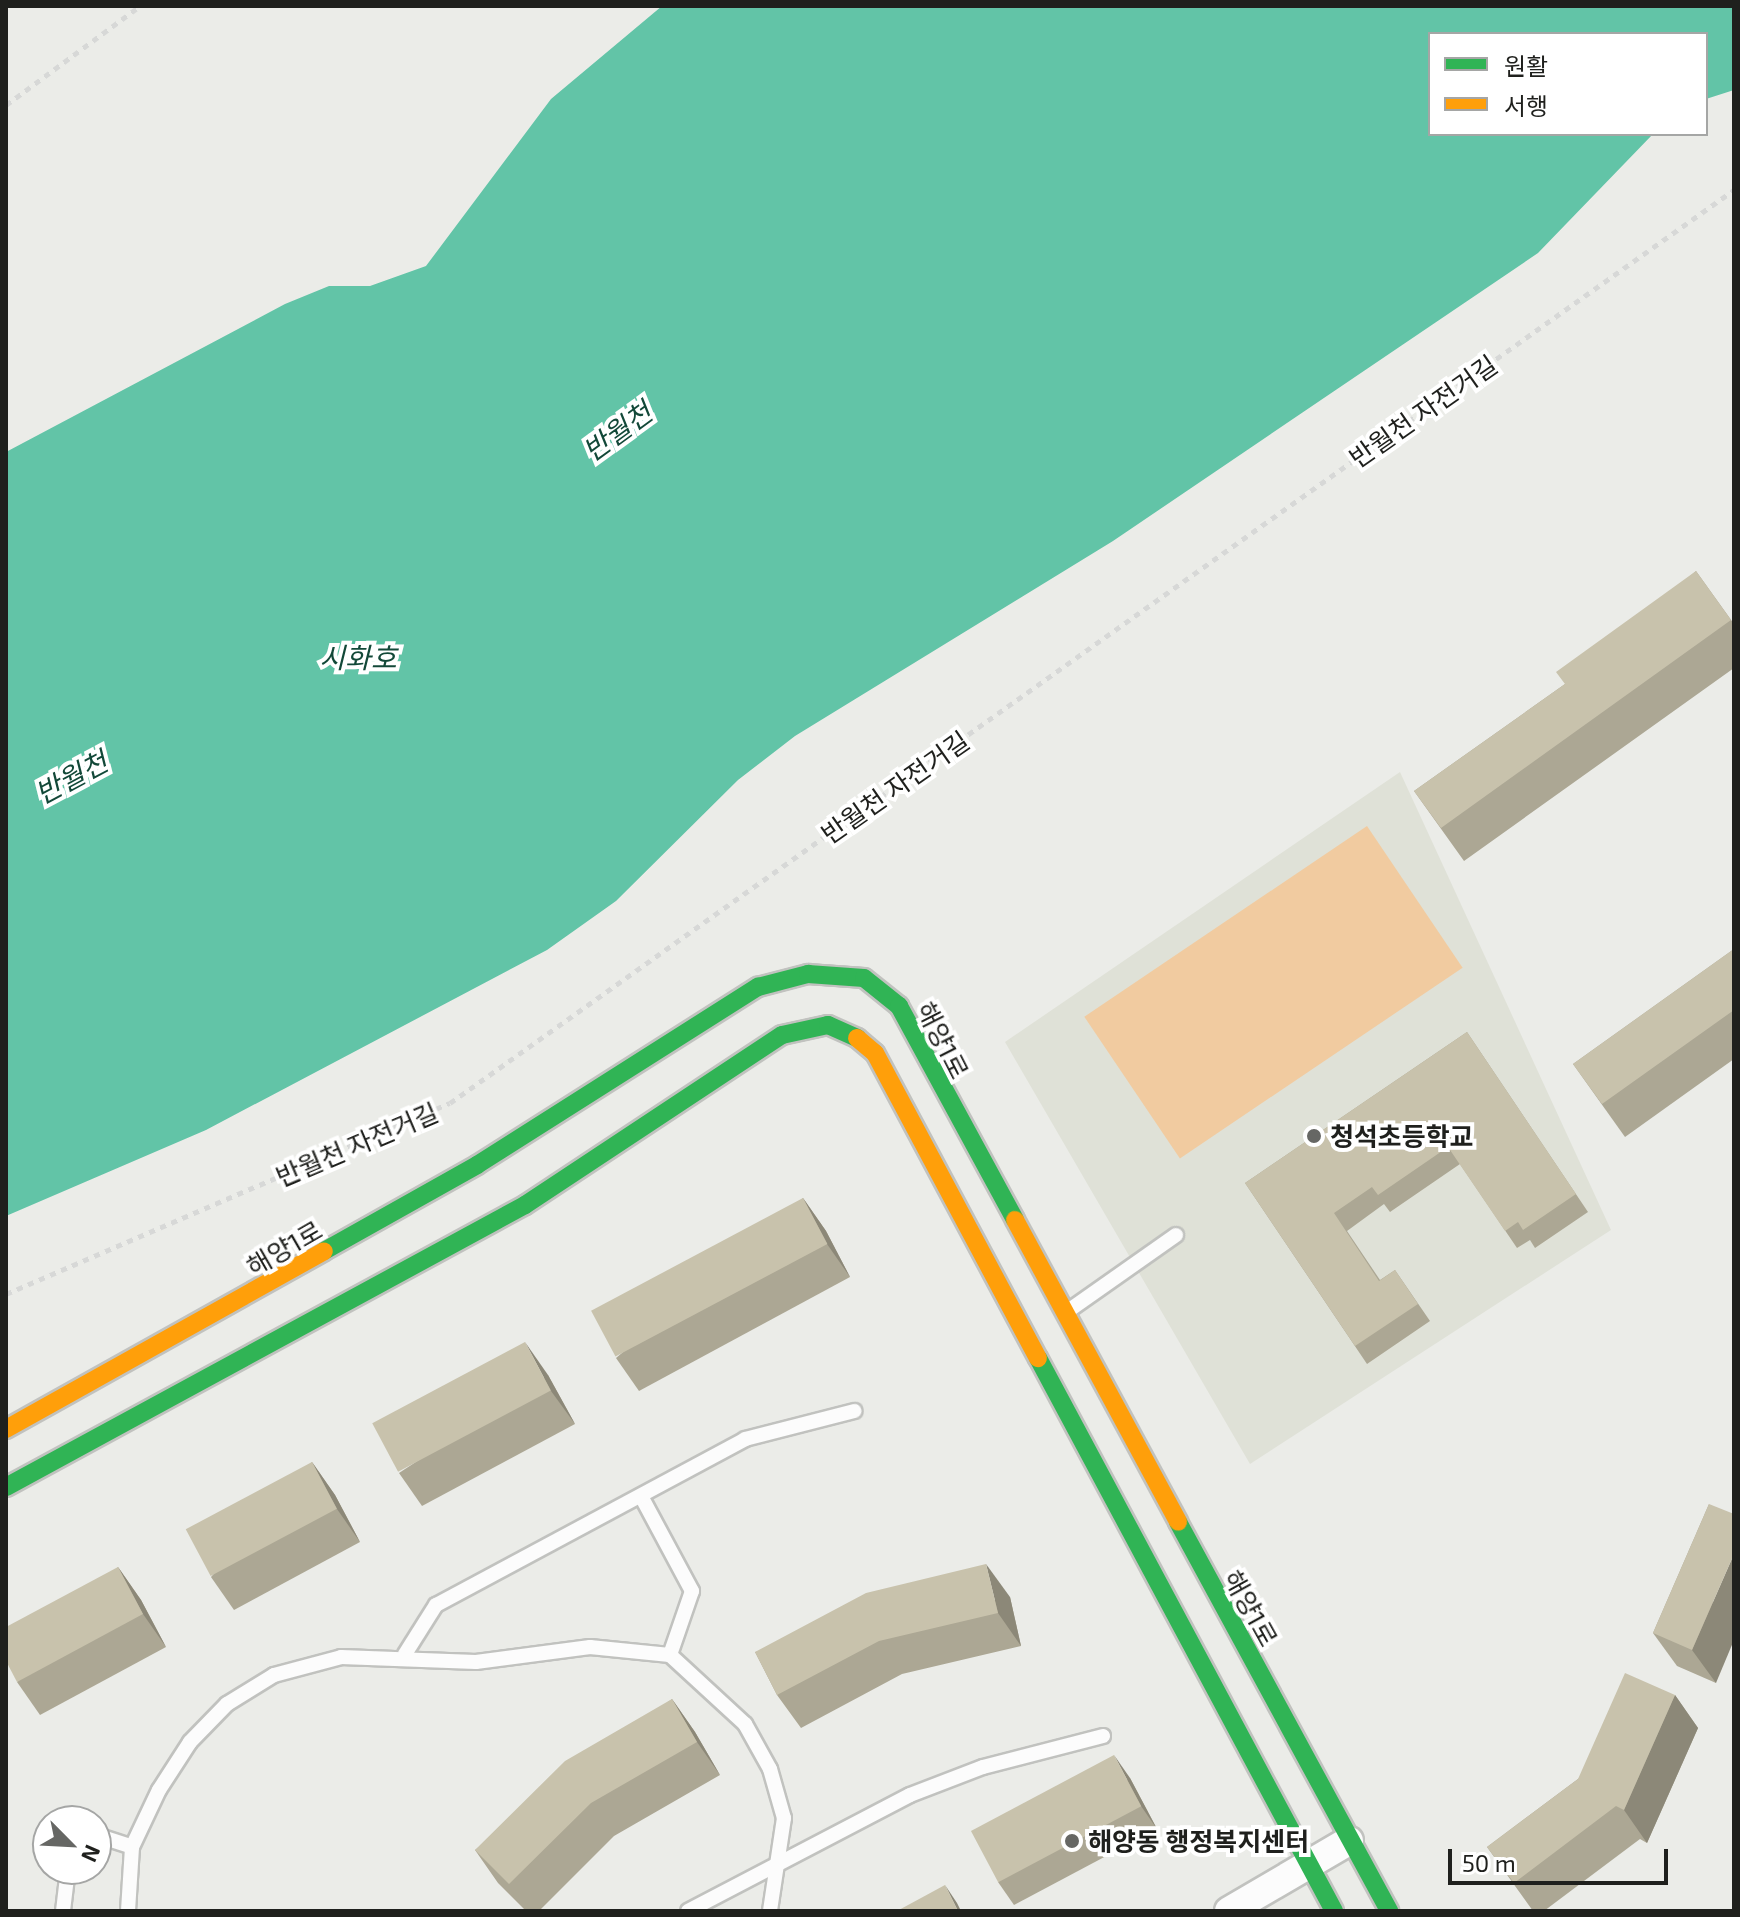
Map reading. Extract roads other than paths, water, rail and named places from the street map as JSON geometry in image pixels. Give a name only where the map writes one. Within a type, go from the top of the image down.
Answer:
[{"type":"street","name":"해양1로","points":[[6,1429],[477,1165],[758,987],[808,974],[864,978],[899,1006],[1061,1316],[1389,1911]]},
{"type":"street","points":[[6,1487],[525,1205],[782,1035],[828,1025],[875,1053],[1334,1911]]},
{"type":"street","points":[[1229,1911],[1349,1841]]},
{"type":"lane","points":[[1061,1316],[1176,1235]]},
{"type":"lane","points":[[405,1654],[436,1605],[745,1439],[854,1411]]},
{"type":"lane","points":[[641,1496],[692,1591],[670,1655]]},
{"type":"lane","points":[[128,1911],[132,1847],[190,1742],[227,1704],[274,1675],[341,1657],[405,1654],[476,1662],[590,1647],[670,1655],[745,1724],[770,1769],[784,1818],[780,1862],[770,1911]]},
{"type":"lane","points":[[688,1911],[924,1789],[1103,1736]]},
{"type":"lane","points":[[112,1840],[132,1847]]},
{"type":"lane","points":[[63,1911],[66,1885]]},
{"type":"water","name":"시화호","points":[[662,6],[1734,6],[1734,90],[1708,98],[1708,32],[1428,32],[1428,136],[1651,136],[1538,253],[1113,541],[795,736],[738,780],[616,901],[547,950],[206,1130],[6,1216],[6,452],[285,304],[329,286],[370,286],[426,266],[551,99]]},
{"type":"place","name":"청석초등학교","points":[[1314,1136]]},
{"type":"place","name":"해양동 행정복지센터","points":[[1072,1841]]},
{"type":"water label","name":"반월천","points":[[617,431]]},
{"type":"water label","name":"반월천","points":[[71,777]]}]
